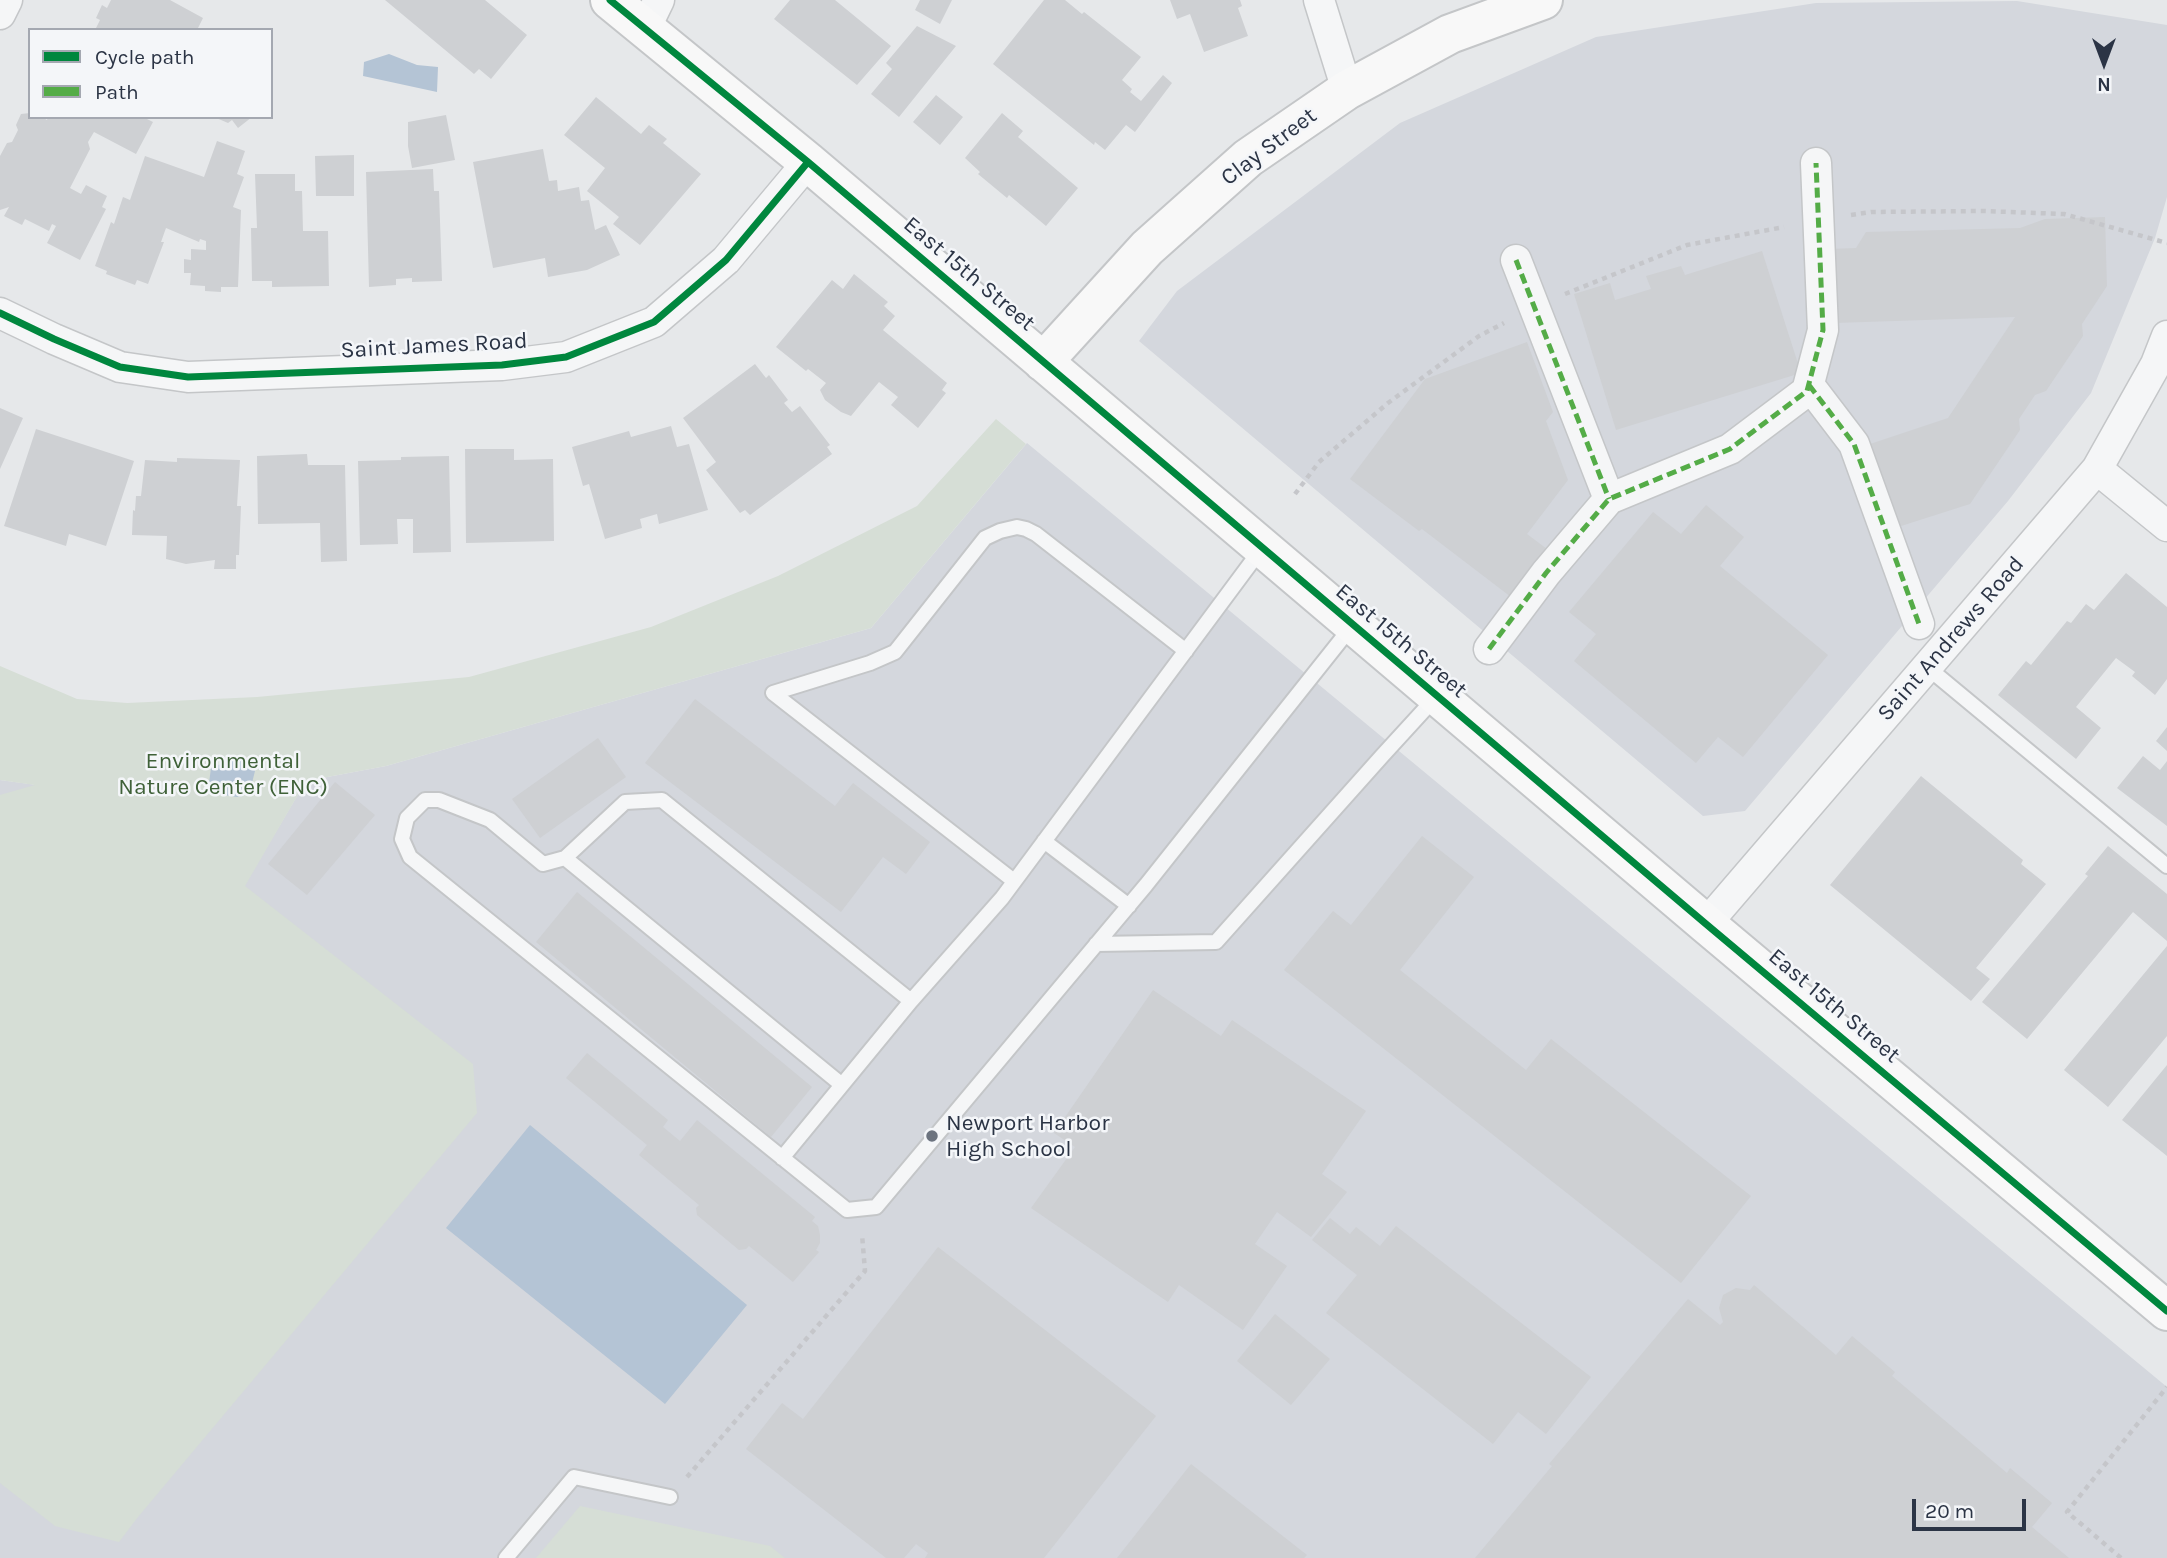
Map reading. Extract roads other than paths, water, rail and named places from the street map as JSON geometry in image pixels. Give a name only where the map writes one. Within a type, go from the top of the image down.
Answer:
[{"type":"street","points":[[0,14],[7,0]]},
{"type":"street","name":"East 15th Street","points":[[610,0],[652,14],[808,162],[1706,924],[2167,1311]]},
{"type":"street","points":[[1319,0],[1347,90]]},
{"type":"street","name":"Clay Street","points":[[1043,362],[1147,248],[1248,158],[1347,90],[1450,34],[1543,0]]},
{"type":"street","name":"Saint James Road","points":[[0,313],[121,367],[188,377],[502,365],[566,356],[654,322],[726,260],[808,162]]},
{"type":"street","points":[[1489,649],[1546,573],[1609,499],[1730,449],[1807,391],[1823,331],[1816,163]]},
{"type":"street","points":[[1516,260],[1609,499]]},
{"type":"street","name":"Saint Andrews Road","points":[[1706,924],[2096,469],[2156,364],[2167,336]]},
{"type":"street","points":[[1809,384],[1854,444],[1919,624]]},
{"type":"street","points":[[2096,469],[2167,526]]},
{"type":"lane","points":[[1014,881],[773,693],[870,663],[895,652],[985,538],[1017,527],[1036,534],[1186,651]]},
{"type":"lane","points":[[782,1158],[911,1001],[1002,898],[1262,548]]},
{"type":"lane","points":[[911,1001],[662,800],[625,802],[565,858],[543,863],[490,820],[439,800],[425,800],[408,818],[402,839],[410,856],[846,1210],[876,1207],[1129,906],[1353,625]]},
{"type":"lane","points":[[1927,667],[2167,866]]},
{"type":"lane","points":[[1096,944],[1216,942],[1437,696]]},
{"type":"lane","points":[[1044,841],[1129,906]]},
{"type":"lane","points":[[565,858],[842,1085]]},
{"type":"lane","points":[[506,1558],[574,1477],[670,1497]]},
{"type":"water","points":[[389,54],[417,65],[438,67],[437,92],[363,76],[364,62]]},
{"type":"water","points":[[231,760],[244,761],[252,765],[255,771],[251,787],[243,796],[217,794],[209,783],[211,768]]},
{"type":"water","points":[[530,1125],[747,1305],[665,1404],[446,1228]]},
{"type":"place","name":"Newport Harbor High School","points":[[932,1136]]},
{"type":"park label","name":"Environmental Nature Center (ENC)","points":[[223,774]]}]
